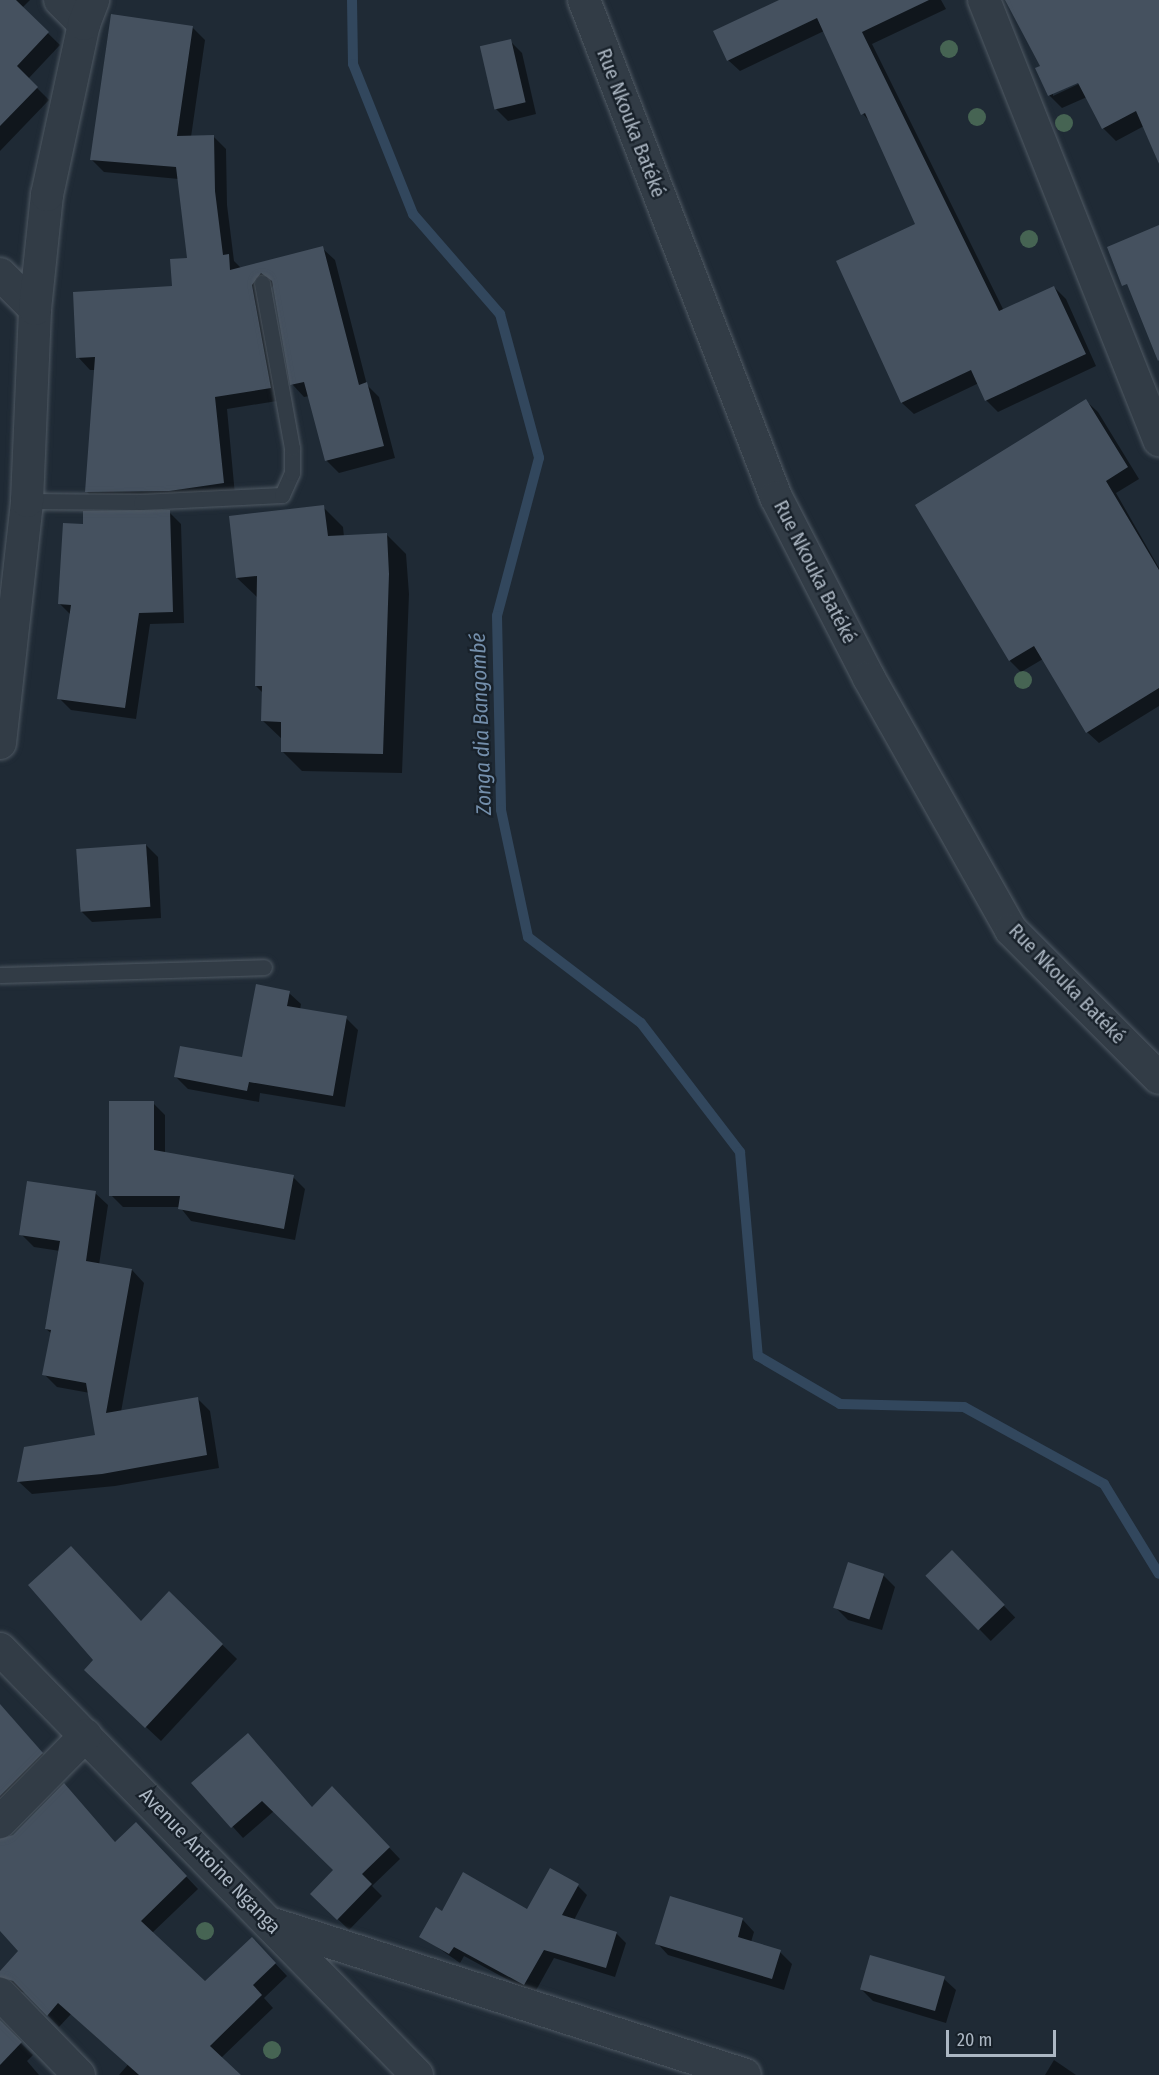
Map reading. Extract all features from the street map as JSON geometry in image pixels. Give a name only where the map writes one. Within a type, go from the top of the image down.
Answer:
[{"type":"street","points":[[0,743],[27,501],[35,309],[47,195],[88,12],[60,0]]},
{"type":"street","name":"Rue Nkouka Batéké","points":[[584,0],[776,497],[868,678],[1011,930],[1159,1078]]},
{"type":"street","points":[[984,0],[1159,440]]},
{"type":"street","points":[[0,274],[35,309]]},
{"type":"street","name":"Avenue Antoine Nganga","points":[[0,1649],[272,1924],[417,2075]]},
{"type":"street","points":[[0,1822],[86,1735]]},
{"type":"street","points":[[272,1924],[745,2075]]},
{"type":"street","points":[[0,1994],[79,2075]]},
{"type":"lane","points":[[27,501],[141,502],[282,495],[292,473],[292,448],[262,283]]},
{"type":"lane","points":[[0,975],[264,967]]},
{"type":"building","points":[[0,0],[16,0],[49,32],[17,66],[38,87],[0,126]]},
{"type":"building","points":[[779,0],[929,0],[862,32],[999,311],[1054,286],[1086,354],[985,401],[971,370],[901,403],[836,261],[915,224],[865,113],[861,115],[817,18],[727,61],[713,31]]},
{"type":"building","points":[[1005,0],[1159,0],[1159,164],[1136,111],[1102,129],[1078,83],[1048,96],[1035,68],[1040,66]]},
{"type":"building","points":[[111,14],[193,26],[177,136],[214,135],[215,191],[223,255],[229,254],[230,270],[323,246],[359,385],[367,382],[384,446],[325,461],[304,382],[290,385],[272,281],[261,273],[252,285],[271,388],[215,397],[224,483],[169,491],[85,492],[95,357],[76,358],[73,292],[172,286],[170,259],[187,258],[176,167],[90,160]]},
{"type":"building","points":[[511,39],[526,102],[494,110],[480,46]]},
{"type":"building","points":[[1159,225],[1158,361],[1127,284],[1122,286],[1107,247]]},
{"type":"building","points":[[1086,399],[1128,467],[1106,481],[1159,570],[1159,688],[1086,733],[1034,646],[1009,661],[915,505]]},
{"type":"building","points":[[324,505],[328,536],[387,533],[389,574],[383,754],[281,752],[281,722],[261,721],[262,686],[255,686],[257,576],[236,578],[229,516]]},
{"type":"building","points":[[170,510],[173,612],[139,613],[125,708],[57,699],[71,605],[58,604],[63,523],[83,524],[83,511]]},
{"type":"building","points":[[146,844],[150,907],[81,912],[76,849]]},
{"type":"building","points":[[256,984],[290,991],[287,1006],[347,1016],[333,1096],[249,1082],[247,1091],[174,1077],[180,1046],[242,1057]]},
{"type":"building","points":[[109,1101],[154,1101],[154,1150],[294,1175],[284,1229],[178,1209],[180,1196],[109,1196]]},
{"type":"building","points":[[27,1181],[96,1191],[86,1261],[132,1269],[106,1413],[198,1397],[207,1455],[102,1474],[17,1482],[24,1447],[95,1435],[86,1383],[42,1375],[51,1330],[45,1329],[60,1241],[19,1235]]},
{"type":"building","points":[[71,1546],[141,1621],[169,1591],[223,1644],[145,1728],[84,1670],[93,1660],[28,1585]]},
{"type":"building","points":[[952,1550],[1005,1605],[978,1630],[925,1576]]},
{"type":"building","points":[[848,1562],[884,1574],[869,1619],[833,1608]]},
{"type":"building","points":[[0,1704],[43,1753],[0,1796]]},
{"type":"building","points":[[248,1733],[312,1807],[332,1786],[390,1847],[362,1874],[372,1884],[337,1920],[310,1894],[333,1870],[262,1801],[231,1828],[191,1783]]},
{"type":"building","points":[[64,1783],[115,1842],[136,1822],[187,1876],[141,1921],[205,1981],[252,1937],[276,1963],[253,1985],[262,1995],[210,2046],[241,2075],[139,2075],[58,2003],[47,2016],[13,1981],[0,1977],[0,1971],[18,1951],[0,1931],[0,1839],[13,1835]]},
{"type":"building","points":[[550,1868],[579,1884],[562,1915],[617,1932],[606,1968],[544,1950],[524,1985],[454,1947],[449,1954],[419,1937],[436,1907],[442,1911],[463,1872],[527,1909]]},
{"type":"building","points":[[670,1896],[743,1918],[738,1937],[781,1950],[772,1979],[655,1944]]},
{"type":"building","points":[[870,1955],[945,1976],[935,2011],[860,1990]]},
{"type":"building","points":[[0,2020],[22,2042],[0,2065]]},
{"type":"waterway","name":"Zonga dia Bangombé","points":[[352,0],[353,64],[413,214],[500,314],[539,458],[497,616],[501,810],[528,937],[641,1023],[740,1152],[758,1356],[840,1404],[964,1407],[1104,1484],[1159,1574]]}]
